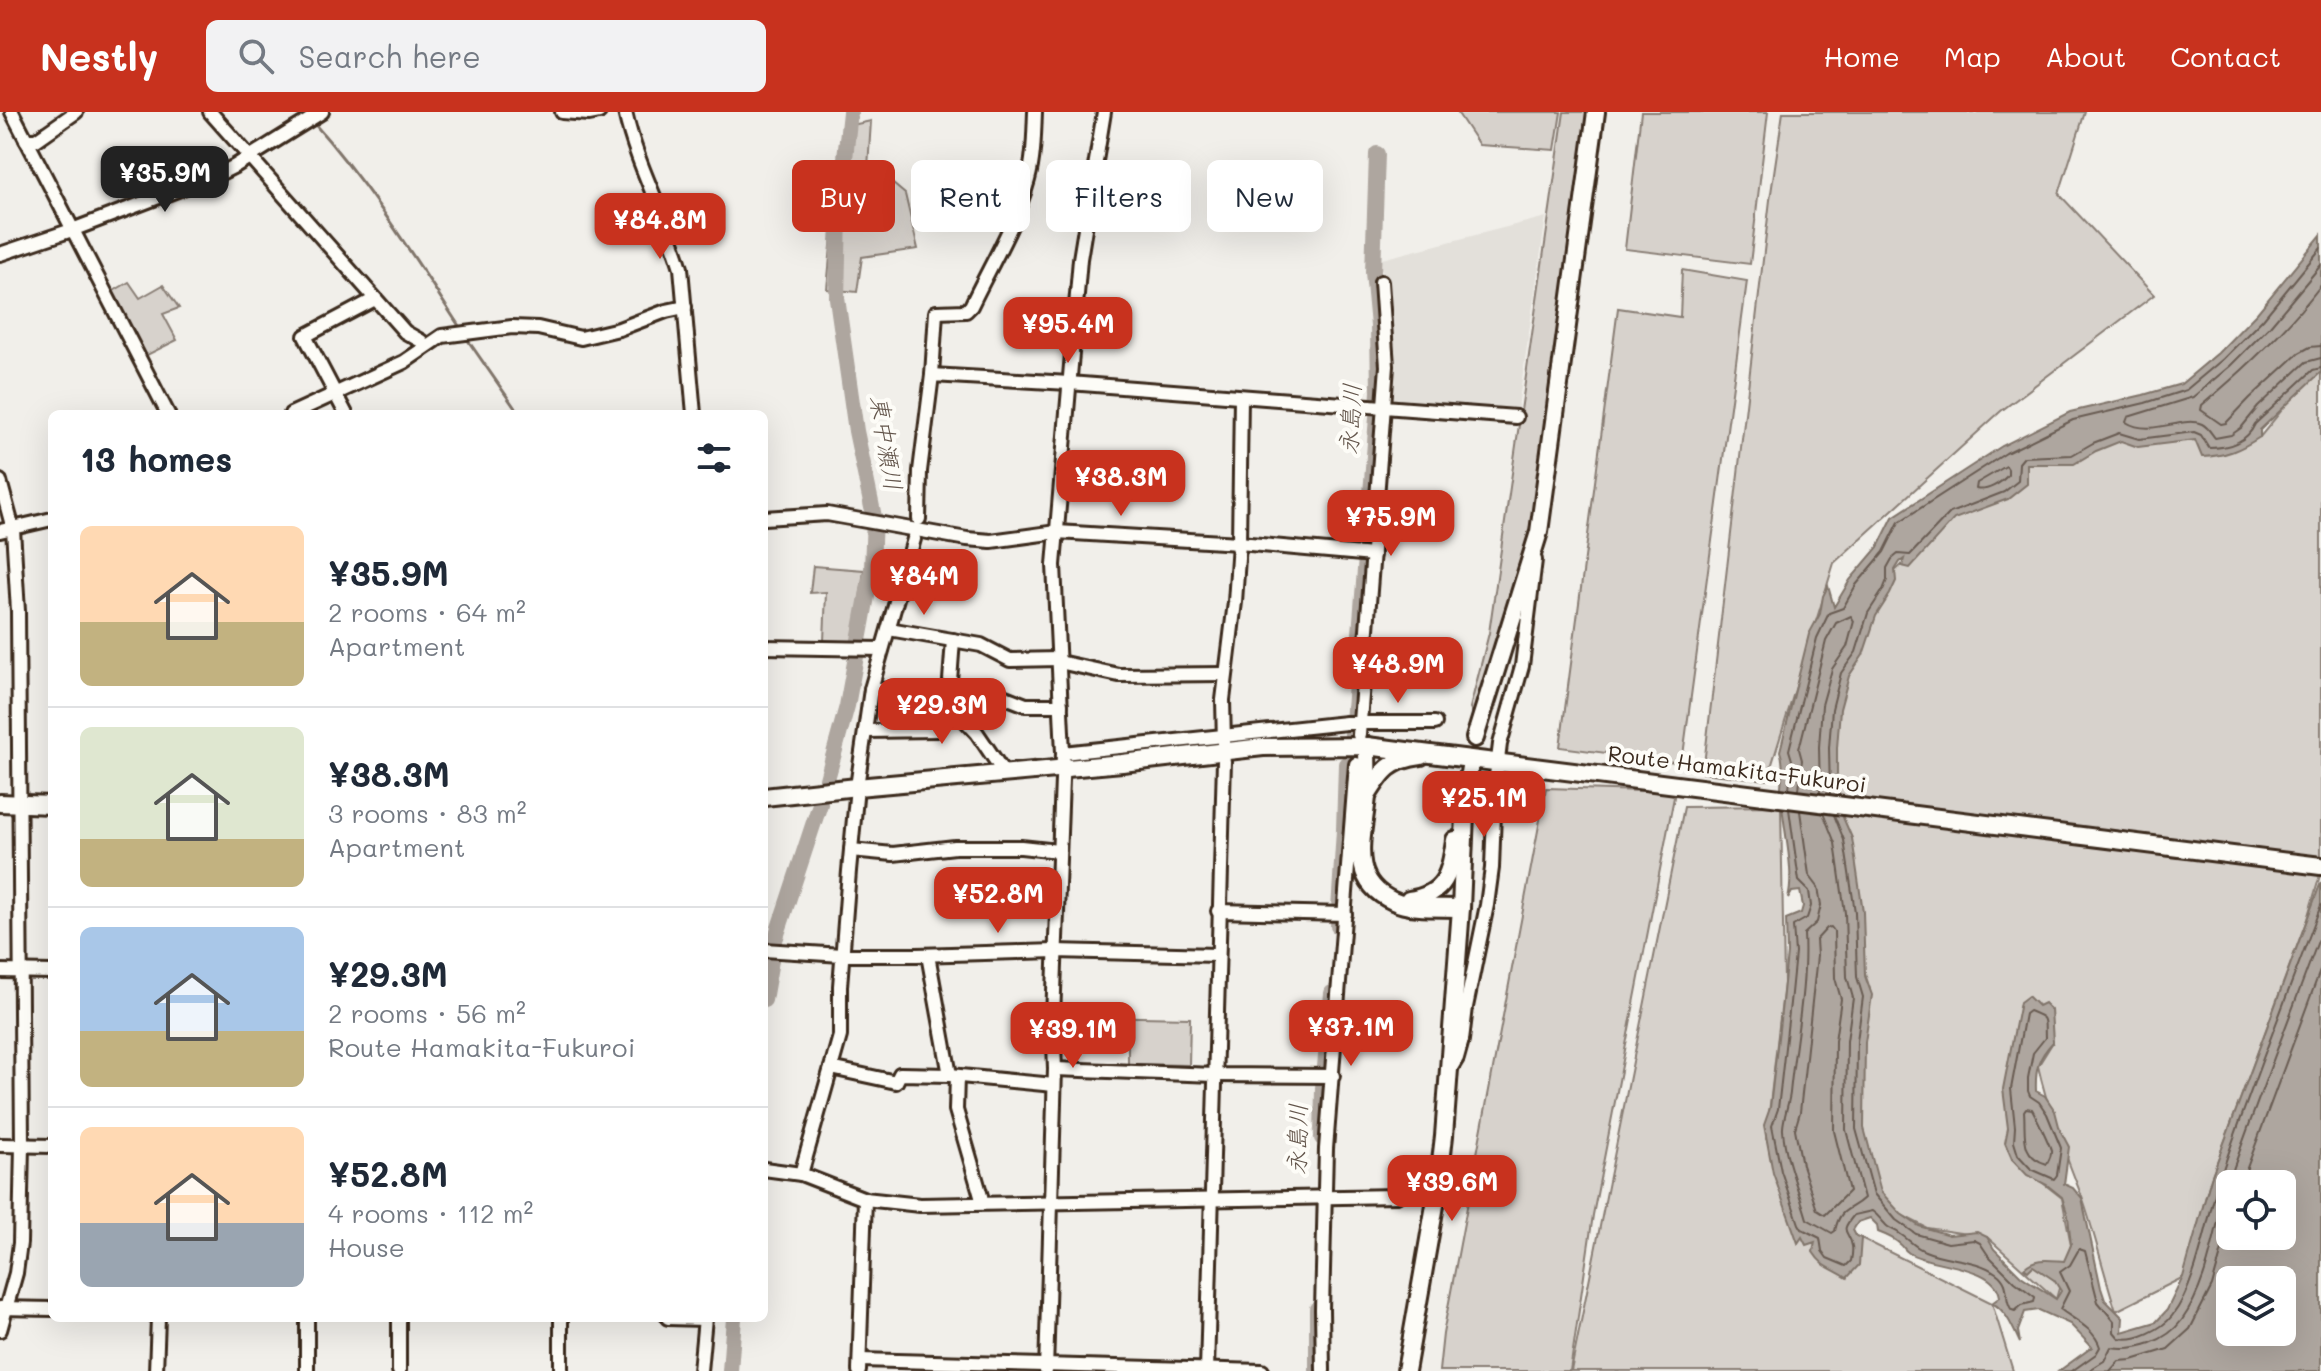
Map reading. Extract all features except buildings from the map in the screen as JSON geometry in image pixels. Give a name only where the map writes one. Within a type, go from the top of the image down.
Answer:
[{"type":"main road","points":[[1475,738],[1536,545],[1548,477],[1596,112]]},
{"type":"main road","points":[[1358,730],[1367,796],[1360,850],[1364,872],[1379,893],[1396,903],[1461,908]]},
{"type":"main road","name":"Route Hamakita-Fukuroi","points":[[768,797],[1004,773],[1063,760],[1263,747],[1358,730],[1455,756],[2321,866]]},
{"type":"main road","points":[[1367,796],[1384,770],[1396,761],[1418,756],[1455,756]]},
{"type":"main road","points":[[1406,1371],[1438,1188],[1450,1068],[1470,767]]},
{"type":"main road","points":[[0,803],[48,805]]},
{"type":"main road","points":[[1396,903],[1420,898],[1449,876],[1455,840],[1464,829]]},
{"type":"street","points":[[12,112],[166,410]]},
{"type":"street","points":[[26,140],[36,140],[76,112]]},
{"type":"street","points":[[210,112],[405,332],[425,346]]},
{"type":"street","points":[[562,112],[599,112]]},
{"type":"street","points":[[625,112],[632,146],[681,268],[694,410]]},
{"type":"street","points":[[919,519],[920,471],[936,312],[966,311],[971,306],[1018,208],[1028,179],[1035,112]]},
{"type":"street","points":[[1046,1368],[1055,1069],[1053,1018],[1063,760],[1054,565],[1080,259],[1104,112]]},
{"type":"street","points":[[0,253],[72,230],[217,175],[314,117]]},
{"type":"street","points":[[1358,730],[1380,407],[1387,366],[1381,282]]},
{"type":"street","points":[[344,410],[305,336],[375,299]]},
{"type":"street","points":[[300,410],[404,362],[442,336],[512,327],[538,328],[581,338],[685,307]]},
{"type":"street","points":[[932,375],[1516,417]]},
{"type":"street","points":[[1224,740],[1223,700],[1239,543],[1241,397]]},
{"type":"street","points":[[0,481],[18,611],[22,1145],[20,1243],[16,1273],[0,1330]]},
{"type":"street","points":[[768,518],[827,514],[991,541],[1057,532],[1239,543],[1369,555]]},
{"type":"street","points":[[6,530],[48,520]]},
{"type":"street","points":[[801,1174],[840,1036],[840,986],[851,850],[871,689],[914,539]]},
{"type":"street","points":[[1450,1068],[1457,1058],[1462,1040],[1487,905],[1492,868],[1495,784],[1506,762],[1500,744],[1522,666],[1536,545]]},
{"type":"street","points":[[889,629],[981,645],[1010,660],[1059,661],[1119,675],[1225,674]]},
{"type":"street","points":[[949,694],[953,640]]},
{"type":"street","points":[[768,647],[882,649]]},
{"type":"street","points":[[871,689],[949,694],[995,693],[1026,705],[1061,705]]},
{"type":"street","points":[[865,731],[936,730],[945,713],[961,716],[977,733],[1004,773]]},
{"type":"street","points":[[1063,760],[1224,740],[1435,723]]},
{"type":"street","points":[[1207,1370],[1224,761]]},
{"type":"street","points":[[1323,1371],[1322,1197],[1328,1076],[1356,764]]},
{"type":"street","points":[[851,850],[893,854],[955,847],[1021,847],[1058,851]]},
{"type":"street","points":[[1218,911],[1341,914]]},
{"type":"street","points":[[770,950],[842,955],[1055,951],[1217,955]]},
{"type":"street","points":[[928,955],[954,1076],[956,1110],[983,1203]]},
{"type":"street","points":[[0,971],[48,972]]},
{"type":"street","points":[[831,1068],[896,1082],[900,1074],[1054,1085]]},
{"type":"street","points":[[1055,1069],[1328,1076]]},
{"type":"street","points":[[0,1145],[48,1146]]},
{"type":"street","points":[[768,1170],[801,1174],[865,1199],[920,1205],[1397,1196]]},
{"type":"street","points":[[865,1199],[859,1366],[1262,1371]]},
{"type":"street","points":[[4,1308],[48,1309]]},
{"type":"street","points":[[156,1371],[158,1322]]},
{"type":"street","points":[[307,1322],[307,1371]]},
{"type":"street","points":[[399,1322],[399,1371]]},
{"type":"street","points":[[561,1322],[561,1371]]},
{"type":"street","points":[[700,1371],[704,1322]]},
{"type":"shaded area","points":[[1457,112],[1561,112],[1555,150],[1479,145]]},
{"type":"shaded area","points":[[1564,112],[1592,112],[1537,490],[1522,567],[1476,721],[1470,708],[1489,633]]},
{"type":"shaded area","points":[[1641,112],[1768,112],[1750,264],[1625,249]]},
{"type":"shaded area","points":[[1783,112],[2085,112],[2059,194],[2154,295],[2001,411],[1834,563],[1767,780],[1703,773]]},
{"type":"shaded area","points":[[871,121],[868,160],[839,160],[842,127]]},
{"type":"shaded area","points":[[895,186],[905,194],[911,232],[914,232],[918,249],[862,257],[857,292],[827,289],[832,232],[895,232]]},
{"type":"shaded area","points":[[1546,217],[1517,414],[1388,402],[1392,361],[1383,274],[1378,260]]},
{"type":"shaded area","points":[[1682,270],[1747,281],[1682,763],[1560,747],[1618,308],[1680,317]]},
{"type":"shaded area","points":[[129,282],[140,298],[163,285],[179,308],[163,314],[177,340],[145,356],[110,293]]},
{"type":"shaded area","points":[[2321,362],[2321,872],[2307,919],[2211,1178],[2184,1277],[2116,1311],[2087,1211],[2042,1083],[2038,1066],[2053,1042],[2038,1006],[2012,1159],[2062,1198],[2071,1245],[2056,1299],[1987,1237],[1927,1228],[1876,1202],[1845,1087],[1870,989],[1820,835],[1829,698],[1895,571],[2016,462],[2156,430],[2260,437]]},
{"type":"shaded area","points":[[813,566],[864,570],[854,643],[824,641],[826,592],[810,593]]},
{"type":"shaded area","points":[[1546,788],[1675,792],[1593,1215],[1570,1371],[1439,1371],[1443,1334]]},
{"type":"shaded area","points":[[1781,806],[1784,983],[1766,1139],[1848,1277],[1861,1238],[1992,1303],[2013,1371],[1571,1371],[1684,807]]},
{"type":"shaded area","points":[[1089,1016],[1190,1018],[1189,1065],[1128,1064],[1128,1038],[1062,1036],[1063,1021],[1088,1022]]},
{"type":"water","points":[[2321,235],[2321,372],[2260,430],[2260,437],[2232,452],[2211,456],[2202,457],[2195,440],[2138,447],[2121,441],[2074,464],[2027,464],[2027,484],[2008,499],[1954,519],[1910,568],[1902,566],[1904,559],[1900,562],[1895,570],[1896,581],[1876,616],[1863,655],[1849,676],[1840,709],[1837,783],[1842,815],[1852,838],[1863,912],[1865,976],[1872,995],[1865,1042],[1864,1128],[1881,1192],[1901,1214],[1919,1226],[1949,1235],[1977,1232],[1987,1237],[1994,1249],[2021,1276],[2056,1299],[2061,1291],[2054,1280],[2033,1266],[2028,1271],[2024,1268],[2038,1261],[2064,1261],[2071,1245],[2062,1197],[2027,1175],[2012,1159],[2005,1143],[2008,1128],[2003,1089],[2020,1002],[2028,996],[2038,1006],[2044,1003],[2051,1010],[2053,1042],[2038,1064],[2036,1091],[2045,1096],[2055,1111],[2069,1147],[2064,1184],[2073,1188],[2082,1199],[2101,1288],[2105,1300],[2123,1318],[2122,1332],[2156,1322],[2167,1310],[2183,1277],[2211,1178],[2321,882],[2321,1371],[2059,1371],[2092,1347],[2070,1324],[2039,1310],[2025,1312],[2018,1331],[2020,1343],[2005,1315],[1992,1303],[2000,1297],[1996,1286],[1987,1278],[1909,1253],[1895,1240],[1878,1232],[1877,1225],[1870,1218],[1858,1222],[1853,1230],[1861,1238],[1859,1265],[1847,1278],[1824,1265],[1813,1252],[1815,1242],[1806,1245],[1802,1237],[1798,1243],[1773,1173],[1764,1125],[1770,1108],[1782,1003],[1787,953],[1786,919],[1801,913],[1803,906],[1800,891],[1792,892],[1788,899],[1790,874],[1780,751],[1809,634],[1820,614],[1823,596],[1828,586],[1834,607],[1850,580],[1878,547],[1893,517],[2002,446],[2070,412],[2181,384],[2218,353],[2257,313]]},
{"type":"waterway","name":"東中瀬川","points":[[827,779],[847,706],[872,569],[874,517],[856,431],[837,298],[839,214],[850,112]]},
{"type":"waterway","points":[[312,121],[372,196],[461,329]]},
{"type":"waterway","name":"永島川","points":[[1352,735],[1379,392],[1373,272],[1377,154]]},
{"type":"waterway","points":[[467,339],[516,410]]},
{"type":"waterway","name":"永島川","points":[[1338,926],[1346,764]]},
{"type":"waterway","name":"東中瀬川","points":[[768,977],[774,943],[820,804]]},
{"type":"waterway","name":"永島川","points":[[1322,1138],[1323,1088],[1332,993]]},
{"type":"waterway","name":"永島川","points":[[1317,1309],[1317,1371]]},
{"type":"waterway","points":[[730,1371],[734,1322]]}]
